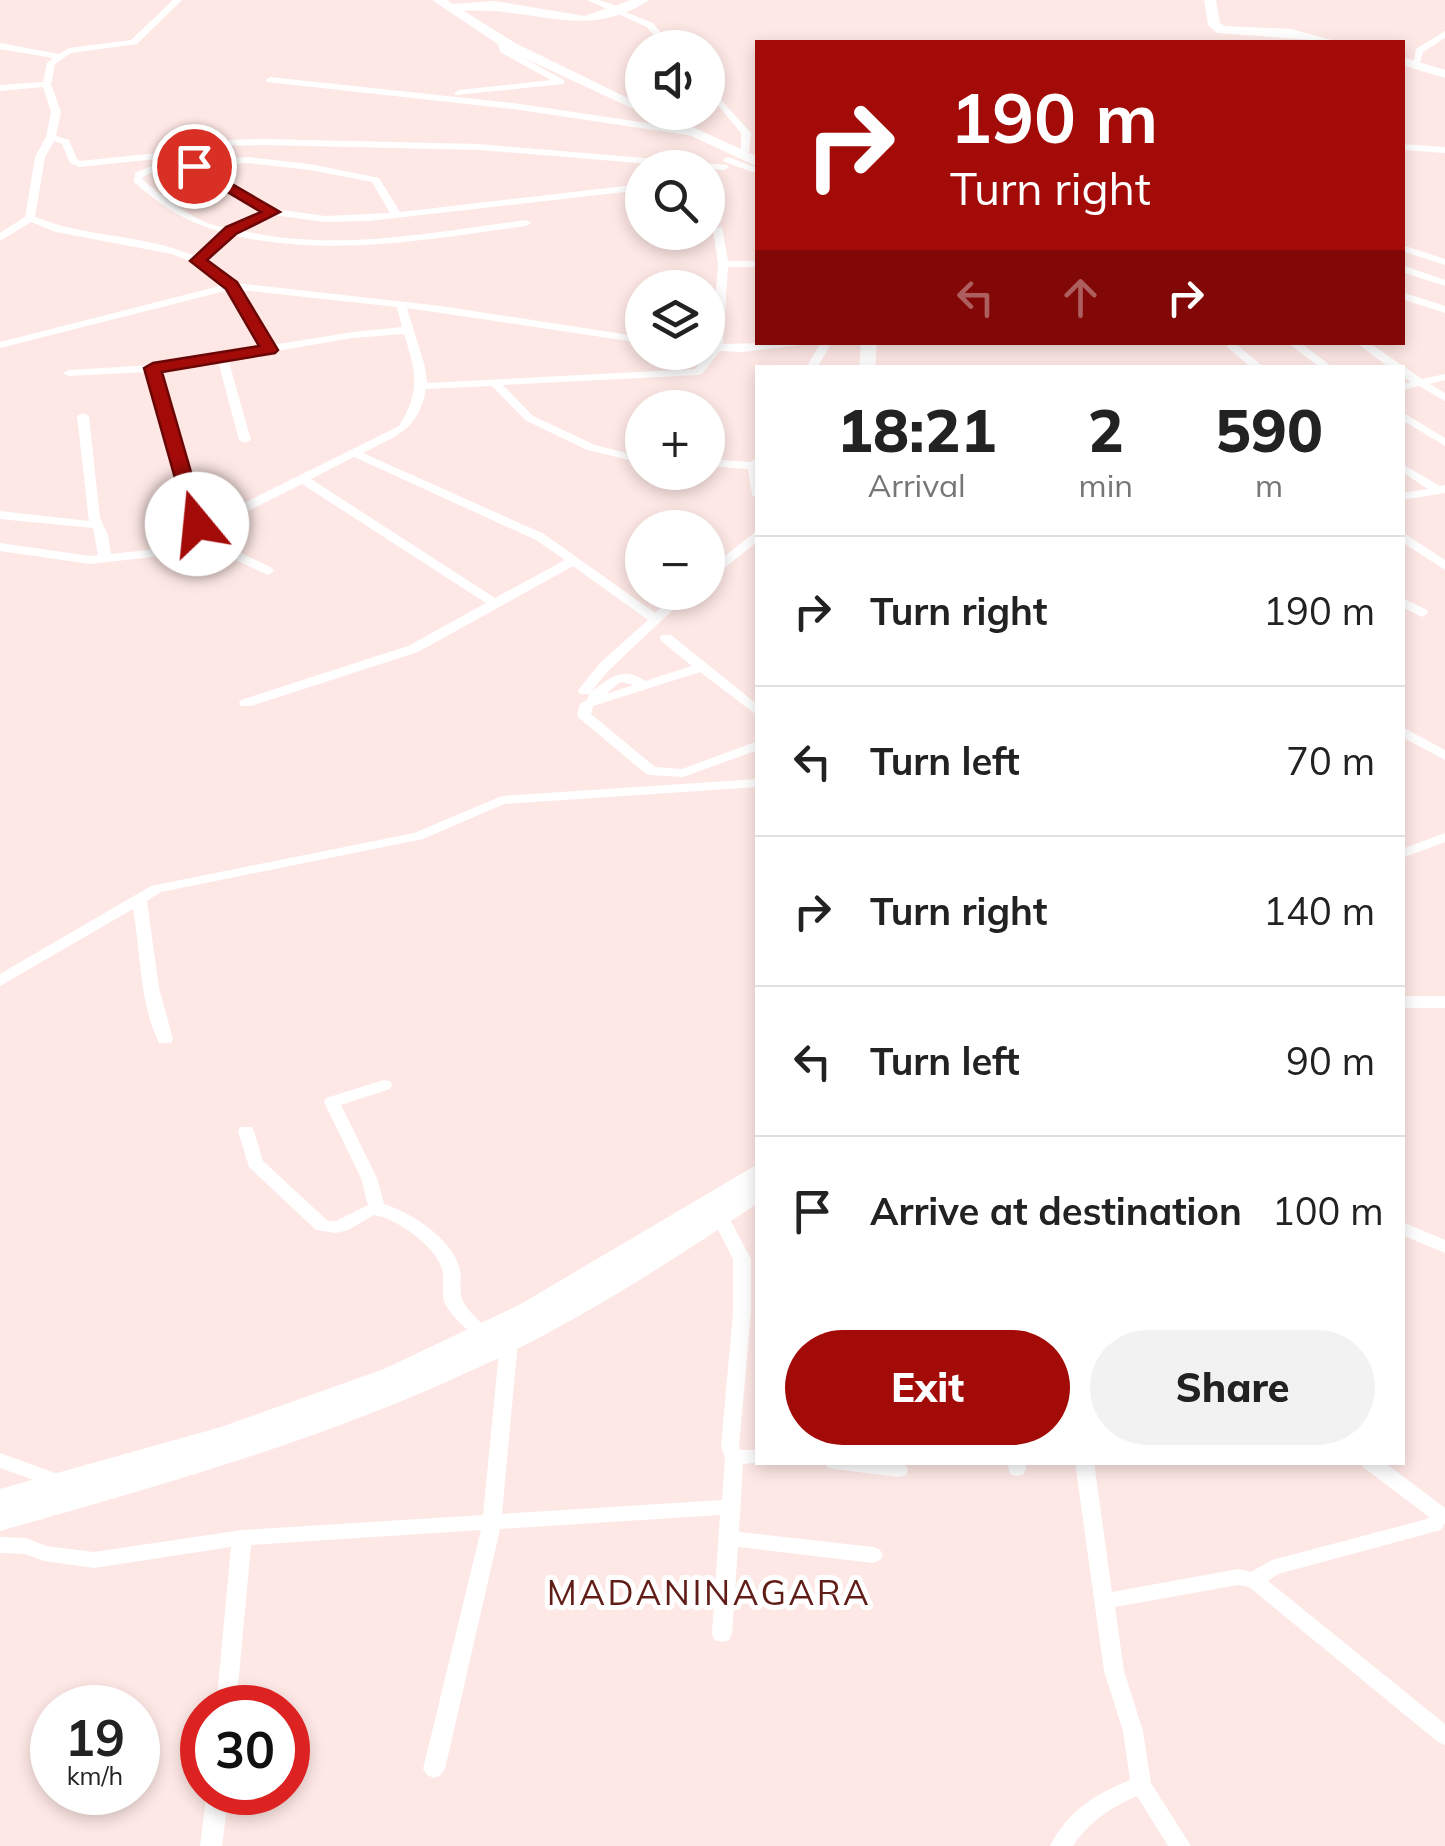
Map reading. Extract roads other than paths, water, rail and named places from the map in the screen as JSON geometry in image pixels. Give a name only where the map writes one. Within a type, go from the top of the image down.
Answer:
[{"type":"main road","points":[[438,0],[586,20],[642,0]]},
{"type":"main road","points":[[1210,0],[1214,25],[1222,30],[1291,33],[1323,40]]},
{"type":"main road","points":[[457,5],[501,40],[625,99]]},
{"type":"main road","points":[[457,5],[530,50],[625,98]]},
{"type":"main road","points":[[1409,62],[1445,74]]},
{"type":"main road","points":[[688,130],[716,139]]},
{"type":"main road","points":[[699,130],[741,158]]},
{"type":"main road","points":[[0,1520],[250,1447],[384,1397],[496,1338],[755,1174]]},
{"type":"main road","points":[[0,1500],[257,1426],[496,1338],[598,1293],[755,1193]]},
{"type":"street","points":[[0,46],[56,56],[134,42],[178,0]]},
{"type":"street","points":[[590,0],[654,30]]},
{"type":"street","points":[[1409,62],[1445,34]]},
{"type":"street","points":[[448,95],[561,82],[503,50],[501,40]]},
{"type":"street","points":[[0,238],[30,218],[40,157],[51,137],[56,112],[46,84],[50,62],[56,56]]},
{"type":"street","points":[[270,80],[513,106],[694,133]]},
{"type":"street","points":[[0,88],[46,84]]},
{"type":"street","points":[[51,137],[66,142],[73,161],[79,164],[176,154],[217,143],[265,142],[741,158],[743,129],[725,108]]},
{"type":"street","points":[[743,129],[755,126]]},
{"type":"street","points":[[1405,147],[1445,150]]},
{"type":"street","points":[[396,214],[376,180],[273,162],[248,160],[149,170],[138,175],[137,180],[172,209],[231,230],[334,244],[526,223]]},
{"type":"street","points":[[194,166],[272,212],[325,219],[625,189]]},
{"type":"street","points":[[198,261],[231,230],[272,212]]},
{"type":"street","points":[[30,218],[56,229],[175,251],[198,261],[232,286],[269,350]]},
{"type":"street","points":[[1405,249],[1445,262]]},
{"type":"street","points":[[720,250],[721,270]]},
{"type":"street","points":[[722,264],[755,264]]},
{"type":"street","points":[[1405,269],[1445,282]]},
{"type":"street","points":[[0,345],[232,286],[402,304],[625,337]]},
{"type":"street","points":[[1405,296],[1445,310]]},
{"type":"street","points":[[197,524],[248,506],[402,428],[414,414],[424,386],[421,361],[407,330],[402,304]]},
{"type":"street","points":[[69,373],[153,368],[407,330]]},
{"type":"street","points":[[725,346],[755,345]]},
{"type":"street","points":[[1295,345],[1325,365]]},
{"type":"street","points":[[1364,345],[1394,365]]},
{"type":"street","points":[[1232,346],[1256,365]]},
{"type":"street","points":[[222,357],[245,440]]},
{"type":"street","points":[[153,368],[197,524],[216,540],[216,546]]},
{"type":"street","points":[[424,386],[699,370]]},
{"type":"street","points":[[1405,372],[1445,398]]},
{"type":"street","points":[[1405,386],[1445,377]]},
{"type":"street","points":[[496,384],[529,418],[591,448],[625,456]]},
{"type":"street","points":[[84,416],[96,525],[105,558]]},
{"type":"street","points":[[1405,417],[1445,443]]},
{"type":"street","points":[[352,452],[540,537],[654,618]]},
{"type":"street","points":[[725,464],[755,463]]},
{"type":"street","points":[[1405,469],[1442,490]]},
{"type":"street","points":[[301,478],[494,603]]},
{"type":"street","points":[[1405,496],[1442,490]]},
{"type":"street","points":[[0,515],[96,525]]},
{"type":"street","points":[[725,560],[755,536]]},
{"type":"street","points":[[1405,538],[1445,566]]},
{"type":"street","points":[[0,547],[90,560],[216,546],[268,572]]},
{"type":"street","points":[[246,703],[413,649],[574,560]]},
{"type":"street","points":[[1405,604],[1422,613]]},
{"type":"street","points":[[643,686],[635,679],[617,678],[589,694],[604,666],[664,610]]},
{"type":"street","points":[[666,638],[755,710]]},
{"type":"street","points":[[702,668],[583,708],[584,715],[646,769],[682,773],[755,746]]},
{"type":"street","points":[[1405,732],[1445,756]]},
{"type":"street","points":[[682,779],[755,780]]},
{"type":"street","points":[[0,981],[156,890],[418,836],[502,800],[755,780]]},
{"type":"street","points":[[1405,853],[1445,837]]},
{"type":"street","points":[[139,900],[151,998],[165,1039]]},
{"type":"street","points":[[1405,1002],[1445,1002]]},
{"type":"street","points":[[376,1208],[369,1178],[332,1102],[384,1085]]},
{"type":"street","points":[[246,1131],[255,1162],[322,1226],[336,1228],[376,1208],[388,1210],[440,1248],[452,1267],[452,1302],[496,1338],[492,1524],[434,1769]]},
{"type":"street","points":[[720,1216],[742,1259],[750,1312],[730,1447],[734,1457],[722,1634]]},
{"type":"street","points":[[1405,1229],[1445,1247]]},
{"type":"street","points":[[734,1457],[755,1456]]},
{"type":"street","points":[[0,1460],[62,1484]]},
{"type":"street","points":[[858,1465],[899,1470]]},
{"type":"street","points":[[1084,1465],[1114,1671],[1133,1731],[1141,1785],[1180,1846]]},
{"type":"street","points":[[1254,1580],[1272,1568],[1434,1525],[1440,1515],[1374,1465]]},
{"type":"street","points":[[0,1545],[26,1546],[44,1554],[94,1560],[242,1538],[730,1508]]},
{"type":"street","points":[[228,1685],[242,1538]]},
{"type":"street","points":[[730,1539],[872,1555]]},
{"type":"street","points":[[1104,1601],[1238,1576],[1254,1580],[1445,1736]]},
{"type":"street","points":[[1061,1846],[1074,1823],[1098,1802],[1141,1785]]},
{"type":"street","points":[[211,1846],[215,1815]]},
{"type":"district","name":"MADANINAGARA","points":[[709,1593]]}]
